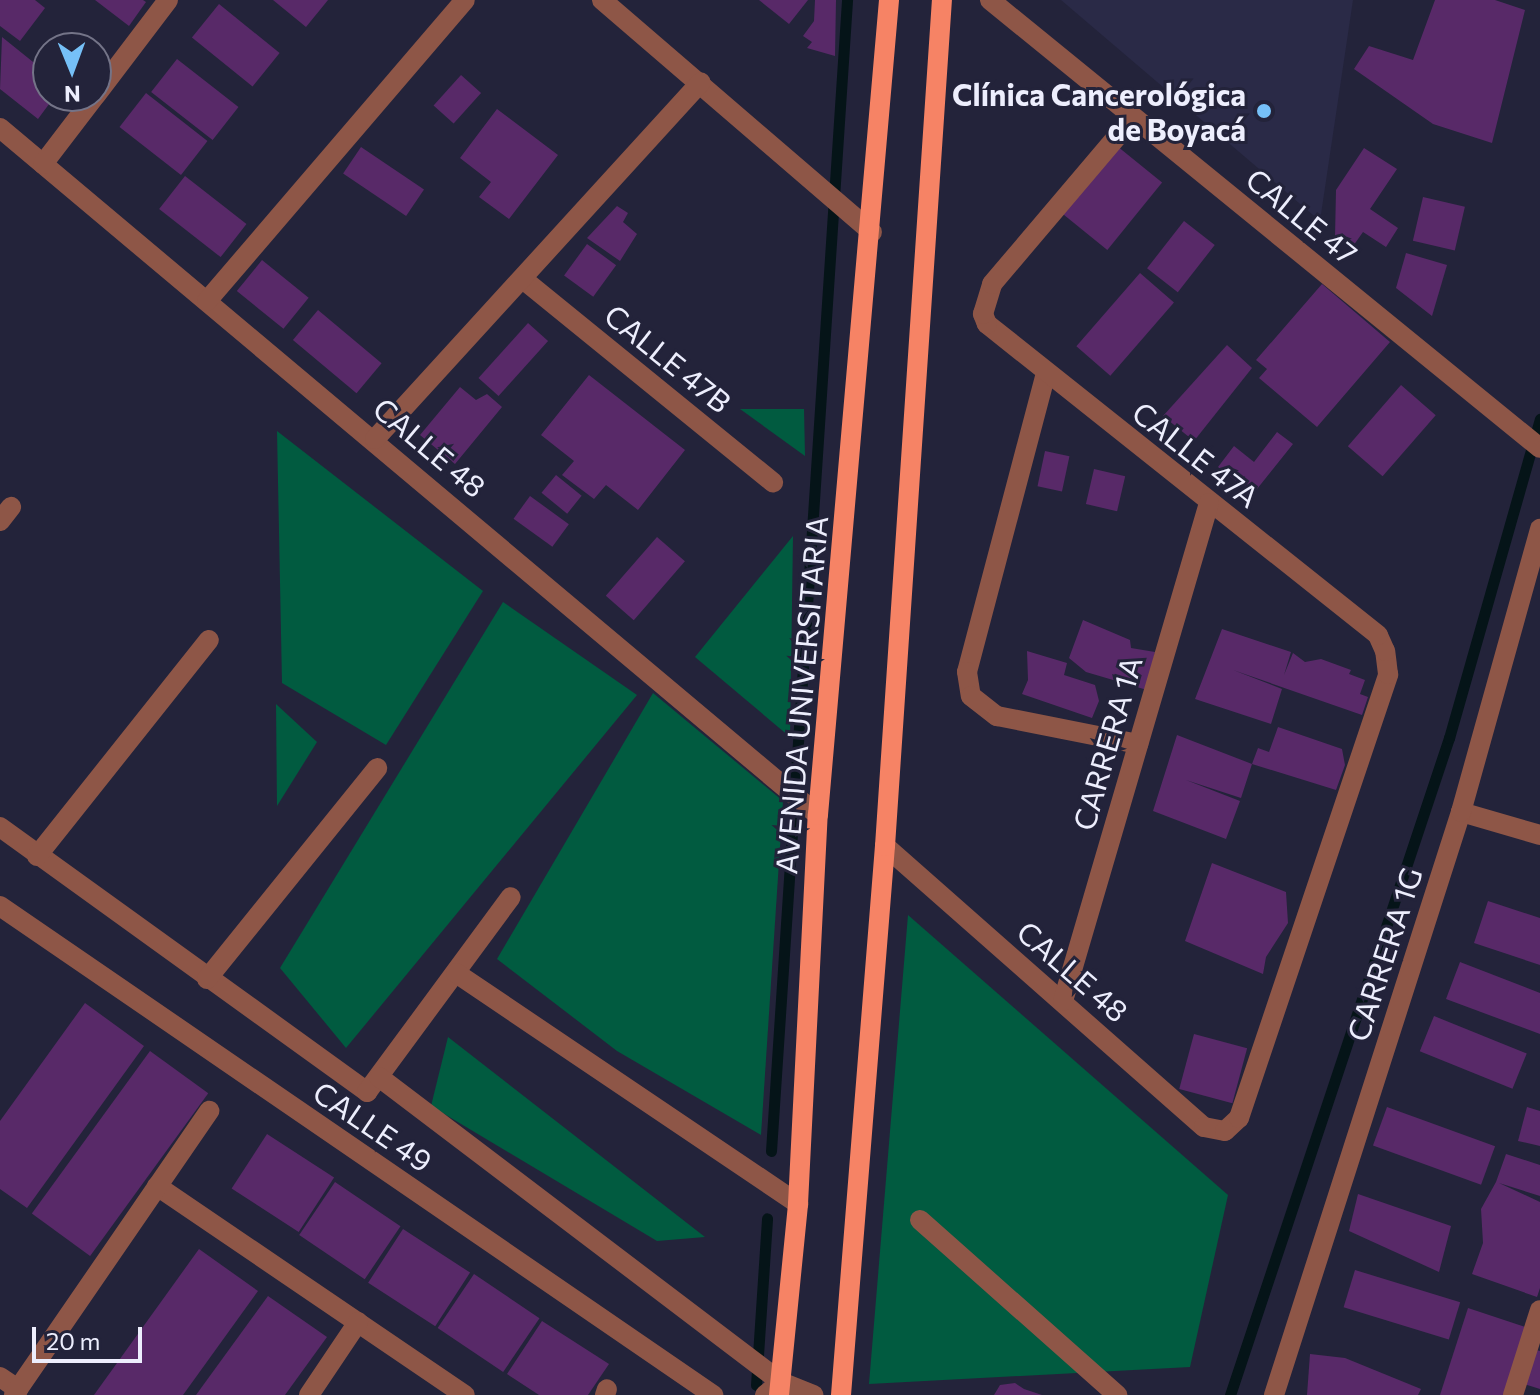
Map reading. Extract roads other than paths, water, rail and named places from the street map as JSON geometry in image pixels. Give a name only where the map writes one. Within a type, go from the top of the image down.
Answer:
[{"type":"main road","name":"AVENIDA UNIVERSITARIA","points":[[775,1391],[798,1204],[818,815],[872,232],[889,0]]},
{"type":"main road","points":[[841,1395],[885,846],[942,0]]},
{"type":"street","points":[[112,74],[168,0]]},
{"type":"street","points":[[207,301],[465,0]]},
{"type":"street","points":[[602,0],[872,232]]},
{"type":"street","name":"CALLE 47","points":[[990,0],[1540,448]]},
{"type":"street","points":[[375,439],[524,280],[701,82]]},
{"type":"street","points":[[43,164],[83,112]]},
{"type":"street","name":"CALLE 47A","points":[[1133,118],[992,284],[983,314],[987,324],[1378,635],[1385,651],[1388,674],[1239,1118],[1225,1131]]},
{"type":"street","name":"CALLE 48","points":[[0,128],[375,439],[818,815]]},
{"type":"street","name":"CALLE 47B","points":[[524,280],[773,482]]},
{"type":"street","points":[[1046,373],[967,672],[971,696],[997,716],[1138,744]]},
{"type":"street","name":"CARRERA 1A","points":[[1063,1001],[1209,503]]},
{"type":"street","name":"CARRERA 1G","points":[[1274,1395],[1461,812],[1540,529]]},
{"type":"street","points":[[37,856],[209,640]]},
{"type":"street","points":[[207,979],[377,768]]},
{"type":"street","points":[[1461,812],[1540,835]]},
{"type":"street","points":[[0,827],[367,1092],[511,897]]},
{"type":"street","name":"CALLE 48","points":[[885,846],[1204,1127],[1225,1131]]},
{"type":"street","name":"CALLE 49","points":[[0,906],[713,1395]]},
{"type":"street","points":[[456,973],[798,1204]]},
{"type":"street","points":[[379,1077],[775,1391],[813,1395]]},
{"type":"street","points":[[0,1377],[16,1392],[209,1111]]},
{"type":"street","points":[[157,1186],[465,1395]]},
{"type":"street","points":[[920,1220],[1117,1395]]},
{"type":"street","points":[[1513,1395],[1540,1310]]},
{"type":"street","points":[[309,1395],[358,1322]]},
{"type":"waterway","points":[[771,1151],[847,0]]},
{"type":"waterway","points":[[1230,1395],[1449,738],[1540,419]]},
{"type":"waterway","points":[[756,1385],[767,1218]]},
{"type":"place","name":"Clínica Cancerológica de Boyacá","points":[[1264,111]]}]
